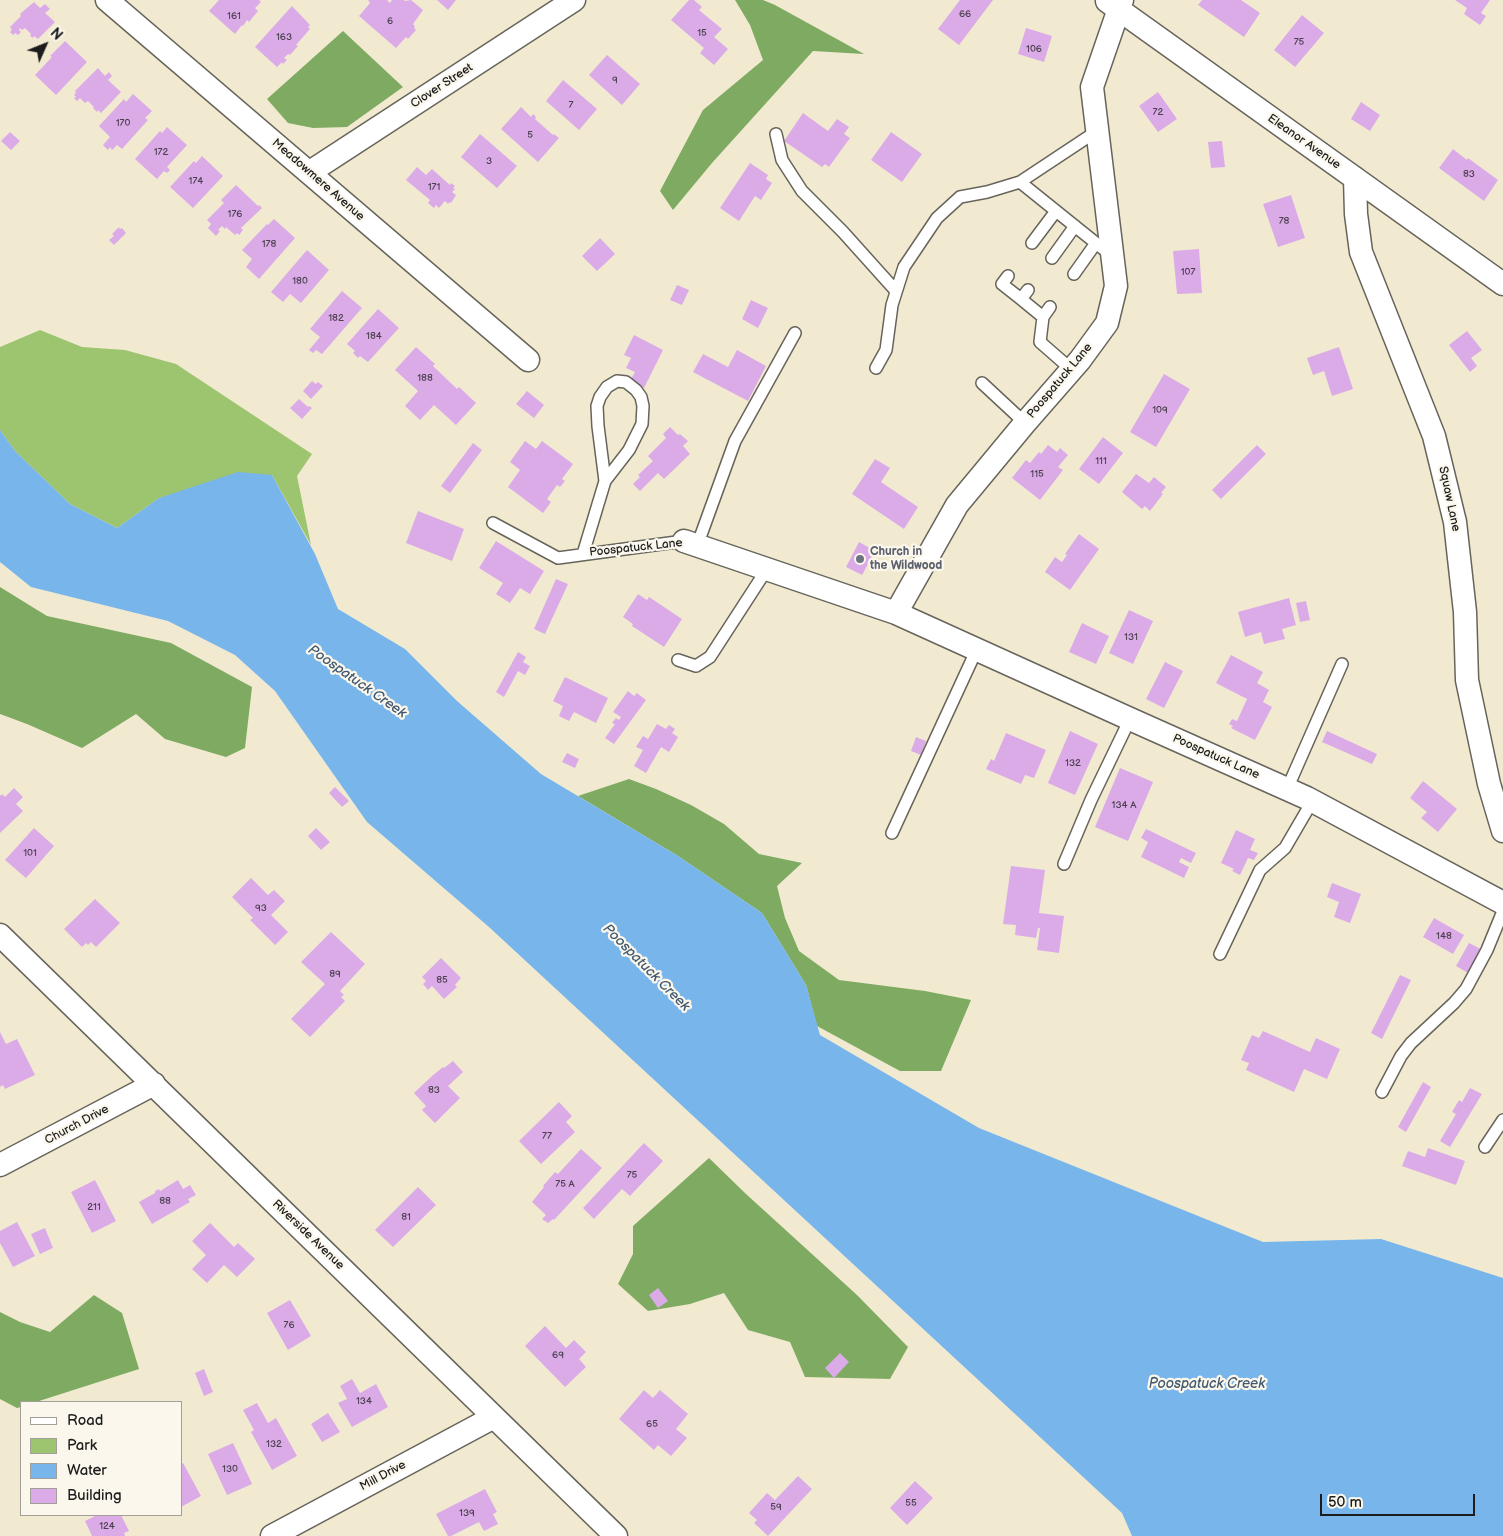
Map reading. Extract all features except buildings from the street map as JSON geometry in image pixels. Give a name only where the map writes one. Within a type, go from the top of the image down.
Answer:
[{"type":"street","name":"Meadowmere Avenue","points":[[107,0],[528,360]]},
{"type":"street","name":"Clover Street","points":[[310,172],[574,0]]},
{"type":"street","name":"Poospatuck Lane","points":[[896,613],[957,505],[1072,370],[1107,323],[1116,286],[1104,250],[1097,131],[1092,87],[1115,3]]},
{"type":"street","name":"Eleanor Avenue","points":[[1115,3],[1278,124],[1503,284]]},
{"type":"street","name":"Squaw Lane","points":[[1355,178],[1356,214],[1362,252],[1434,436],[1455,522],[1465,612],[1467,680],[1489,784],[1503,831]]},
{"type":"street","name":"Poospatuck Lane","points":[[691,544],[896,613],[1313,800],[1503,903]]},
{"type":"street","name":"Riverside Avenue","points":[[0,935],[616,1536]]},
{"type":"street","name":"Church Drive","points":[[0,1165],[154,1084]]},
{"type":"street","name":"Mill Drive","points":[[272,1536],[494,1417]]},
{"type":"lane","points":[[876,368],[886,350],[892,305],[904,267],[936,218],[960,197],[988,192],[1020,182],[1097,131]]},
{"type":"lane","points":[[776,134],[782,160],[802,191],[843,232],[896,291]]},
{"type":"lane","points":[[1020,182],[1104,250],[1074,274]]},
{"type":"lane","points":[[1032,243],[1056,211]]},
{"type":"lane","points":[[1052,258],[1075,226]]},
{"type":"lane","points":[[1008,276],[1002,284],[1043,317]]},
{"type":"lane","points":[[1021,299],[1028,290]]},
{"type":"lane","points":[[1050,307],[1043,317],[1040,342],[1072,370]]},
{"type":"lane","points":[[691,544],[735,442],[796,333]]},
{"type":"lane","points":[[583,554],[605,481],[629,450],[642,424],[644,406],[641,397],[626,382],[617,381],[607,387],[600,397],[597,406],[605,481]]},
{"type":"lane","points":[[982,383],[1025,423]]},
{"type":"lane","name":"Poospatuck Lane","points":[[493,523],[558,558],[691,544]]},
{"type":"lane","points":[[678,660],[696,666],[710,657],[767,569]]},
{"type":"lane","points":[[892,833],[977,649]]},
{"type":"lane","points":[[1287,789],[1342,664]]},
{"type":"lane","points":[[1064,864],[1091,800],[1130,719]]},
{"type":"lane","points":[[1220,954],[1260,870],[1285,848],[1313,800]]},
{"type":"lane","points":[[1382,1092],[1401,1056],[1411,1043],[1454,1003],[1466,989],[1487,950],[1503,911]]},
{"type":"lane","points":[[1485,1147],[1503,1120]]},
{"type":"green space","points":[[735,0],[763,0],[775,5],[864,54],[813,51],[712,163],[673,210],[660,191],[703,110],[763,60],[750,25]]},
{"type":"green space","points":[[343,31],[403,87],[347,127],[313,128],[288,123],[267,99]]},
{"type":"green space","points":[[40,330],[82,347],[125,350],[176,364],[312,454],[297,476],[311,545],[272,475],[159,498],[117,528],[70,504],[15,451],[0,430],[0,347]]},
{"type":"green space","points":[[0,587],[47,616],[171,643],[252,687],[245,748],[226,757],[165,739],[136,714],[82,748],[0,714]]},
{"type":"green space","points":[[629,779],[691,805],[724,824],[759,854],[802,863],[777,886],[785,918],[799,951],[839,980],[925,991],[971,1000],[941,1071],[900,1071],[817,1026],[806,985],[762,913],[678,856],[578,796]]},
{"type":"green space","points":[[709,1158],[857,1295],[908,1347],[890,1379],[805,1377],[790,1342],[748,1330],[724,1293],[690,1304],[648,1311],[618,1284],[633,1254],[633,1226]]},
{"type":"green space","points":[[94,1295],[122,1313],[139,1369],[39,1401],[20,1401],[20,1407],[17,1408],[0,1399],[0,1312],[20,1322],[50,1332]]},
{"type":"water","name":"Poospatuck Creek","points":[[0,430],[15,451],[70,504],[117,528],[159,498],[238,472],[272,475],[315,554],[338,609],[405,649],[457,701],[541,774],[678,856],[762,913],[806,985],[820,1035],[979,1128],[1263,1242],[1381,1239],[1503,1278],[1503,1536],[1132,1536],[1122,1513],[489,927],[367,822],[275,691],[235,655],[168,621],[31,587],[0,562]]},
{"type":"place","name":"Church in the Wildwood","points":[[860,559]]}]
